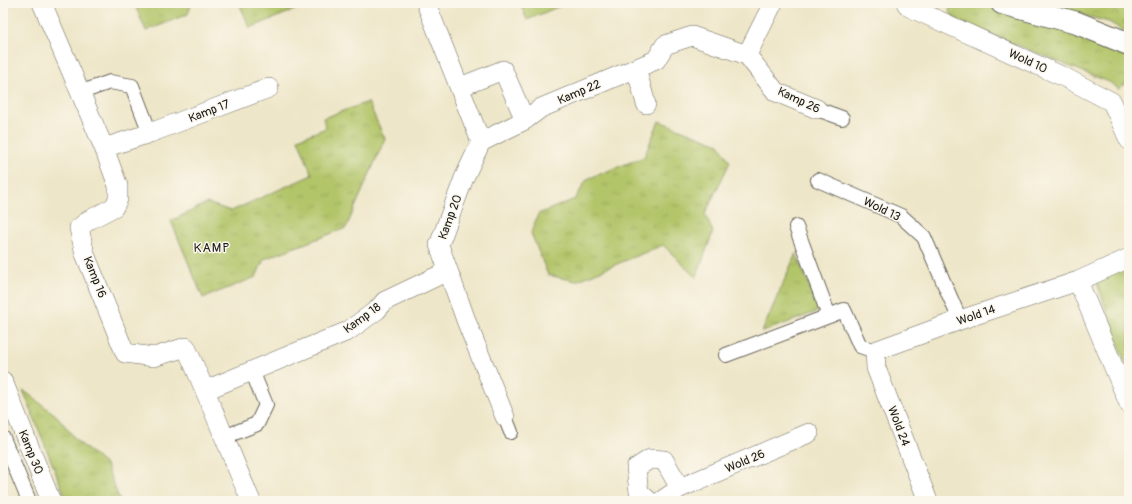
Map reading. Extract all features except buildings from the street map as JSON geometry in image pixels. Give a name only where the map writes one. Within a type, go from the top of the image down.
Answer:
[{"type":"street","name":"Kamp 16","points":[[42,3],[104,148],[118,186],[118,198],[114,207],[89,220],[79,228],[85,254],[125,353],[154,357],[186,346],[206,390],[251,501]]},
{"type":"street","points":[[426,3],[481,142]]},
{"type":"street","points":[[747,55],[773,3]]},
{"type":"street","name":"Wold 10","points":[[906,3],[909,7],[1066,78],[1112,102],[1129,140]]},
{"type":"street","points":[[1002,3],[1077,23],[1129,44]]},
{"type":"street","name":"Kamp 22","points":[[481,142],[525,120],[541,108],[656,60],[665,45],[692,36],[747,55]]},
{"type":"street","name":"Kamp 26","points":[[747,55],[776,92],[842,118]]},
{"type":"street","points":[[636,68],[646,104]]},
{"type":"street","points":[[460,87],[503,70],[525,120]]},
{"type":"street","points":[[80,93],[110,82],[132,86],[150,133]]},
{"type":"street","name":"Kamp 17","points":[[104,148],[150,133],[269,88]]},
{"type":"street","name":"Kamp 20","points":[[481,142],[464,178],[439,245],[467,323],[508,424]]},
{"type":"street","name":"Wold 13","points":[[818,180],[901,216],[924,237],[960,320]]},
{"type":"street","points":[[796,227],[829,316]]},
{"type":"street","points":[[1129,258],[1078,280],[1129,404]]},
{"type":"street","name":"Kamp 18","points":[[206,390],[348,331],[377,310],[385,301],[448,271]]},
{"type":"street","name":"Wold 14","points":[[875,351],[1078,280]]},
{"type":"street","points":[[726,355],[844,310],[860,346],[875,351]]},
{"type":"street","name":"Wold 24","points":[[875,351],[876,368],[928,501]]},
{"type":"street","points":[[224,437],[257,424],[266,405],[252,371]]},
{"type":"street","name":"Kamp 30","points":[[3,381],[51,501]]},
{"type":"street","name":"Wold 26","points":[[661,501],[680,488],[809,433]]},
{"type":"street","name":"Kamp 30","points":[[3,438],[29,501]]},
{"type":"street","points":[[3,459],[21,501]]},
{"type":"street","points":[[649,501],[639,492],[636,468],[650,459],[664,460],[680,488]]},
{"type":"green space","points":[[134,3],[192,3],[188,14],[146,31]]},
{"type":"green space","points":[[239,3],[312,3],[250,28]]},
{"type":"green space","points":[[520,3],[567,3],[527,20]]},
{"type":"green space","points":[[951,3],[984,3],[998,9],[1129,49],[1129,80],[1119,89],[1109,82],[969,26],[953,18],[949,11]]},
{"type":"green space","points":[[1037,3],[1129,3],[1129,34],[1109,22]]},
{"type":"green space","points":[[368,102],[385,139],[346,228],[264,259],[256,277],[203,298],[171,221],[207,203],[231,211],[312,175],[298,139],[326,128],[323,118]]},
{"type":"green space","points":[[659,121],[719,144],[730,162],[705,214],[713,232],[696,278],[663,245],[576,281],[548,275],[531,233],[538,214],[575,199],[587,179],[644,157]]},
{"type":"green space","points":[[796,253],[819,311],[762,332]]},
{"type":"green space","points":[[1129,267],[1129,373],[1096,280]]},
{"type":"green space","points":[[23,390],[57,416],[77,441],[106,465],[120,501],[67,501]]},
{"type":"district","name":"KAMP","points":[[212,247]]}]
